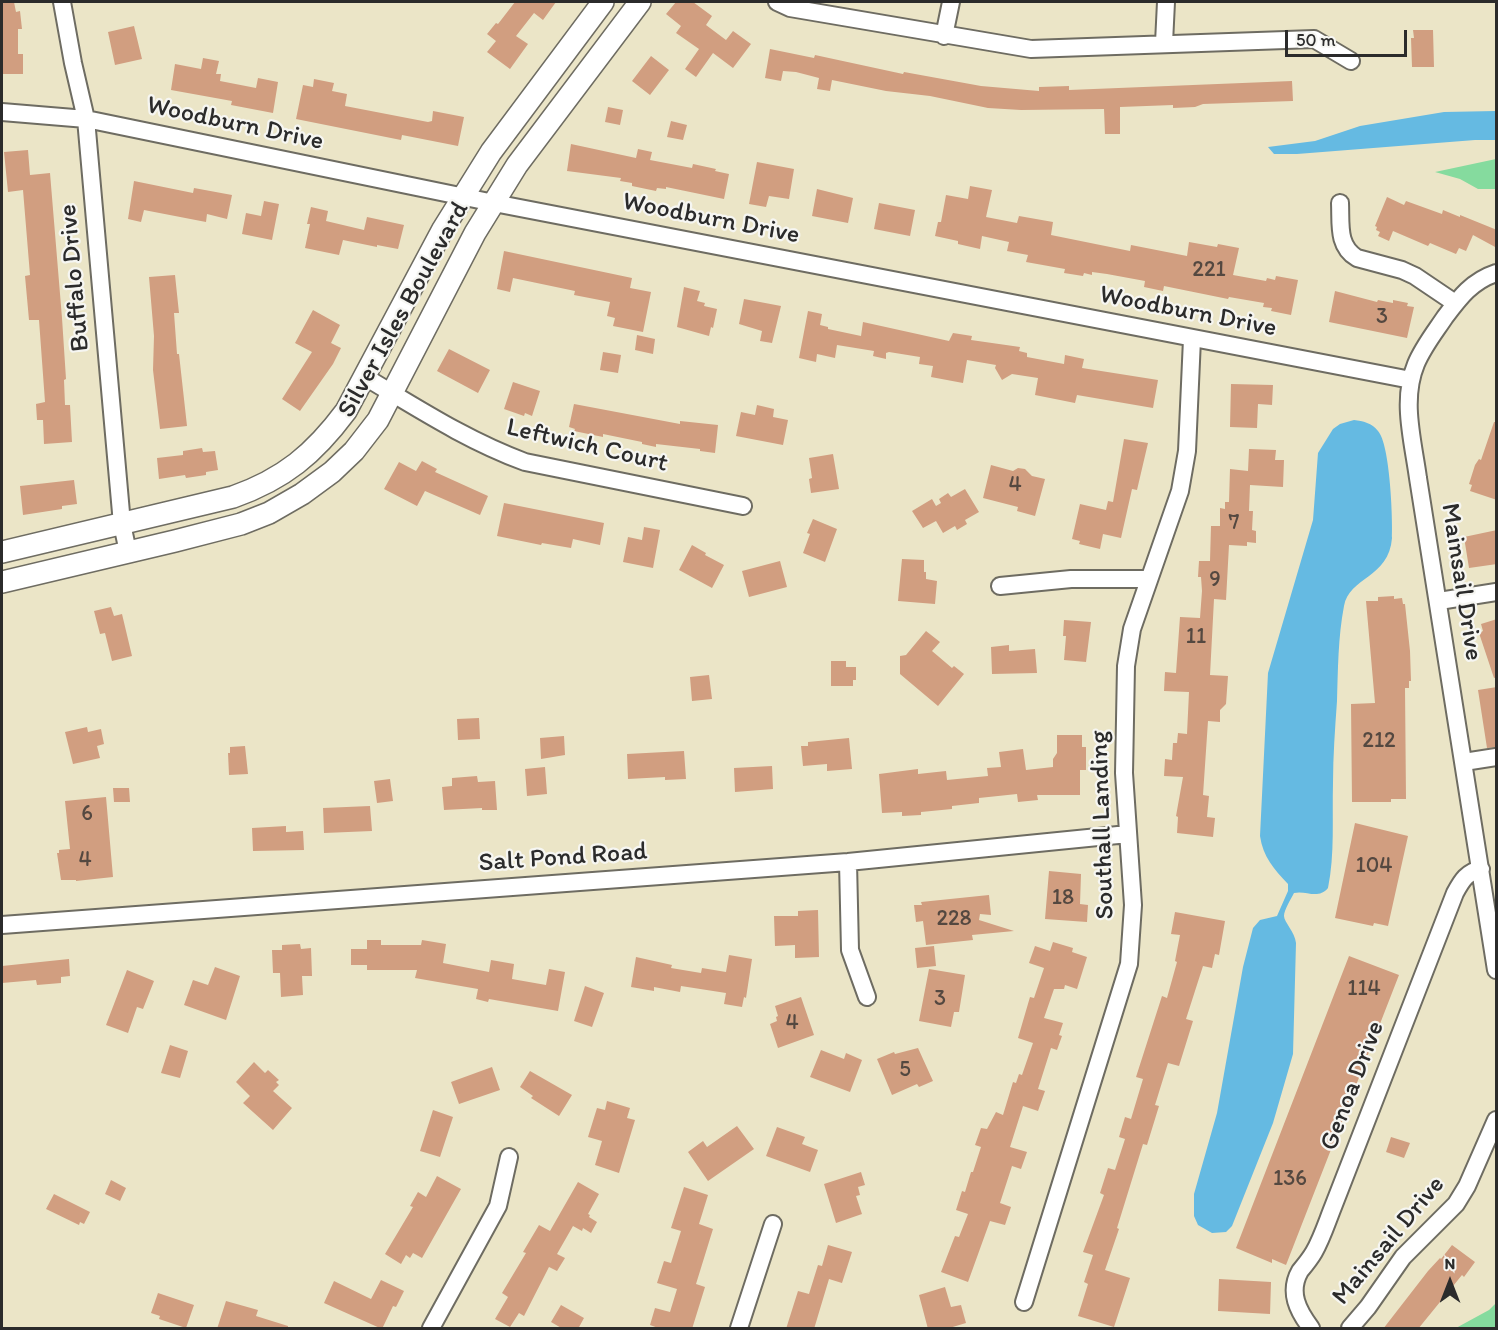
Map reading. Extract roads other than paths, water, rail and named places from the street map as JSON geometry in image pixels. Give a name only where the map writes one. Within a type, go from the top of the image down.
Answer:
[{"type":"street","name":"Buffalo Drive","points":[[62,2],[86,119],[122,524],[128,552]]},
{"type":"street","name":"Silver Isles Boulevard","points":[[2,552],[233,497],[260,487],[289,470],[313,450],[330,433],[346,411],[444,229],[491,152],[603,2]]},
{"type":"street","name":"Silver Isles Boulevard","points":[[2,582],[241,524],[269,513],[302,494],[332,472],[354,451],[378,420],[475,233],[517,165],[640,2]]},
{"type":"street","points":[[777,2],[790,8],[1031,49],[1314,39],[1351,61]]},
{"type":"street","points":[[944,36],[951,2]]},
{"type":"street","points":[[1164,44],[1166,2]]},
{"type":"street","name":"Woodburn Drive","points":[[2,112],[86,119],[494,203],[1410,380]]},
{"type":"street","points":[[1340,203],[1341,238],[1351,254],[1357,258],[1402,270],[1415,276],[1455,303]]},
{"type":"street","name":"Mainsail Drive","points":[[1497,273],[1469,287],[1455,303],[1422,351],[1410,380],[1408,403],[1481,869],[1492,909],[1497,970]]},
{"type":"street","name":"Southall Landing","points":[[1024,1302],[1129,964],[1133,905],[1124,773],[1126,666],[1132,629],[1180,491],[1186,451],[1192,339]]},
{"type":"street","name":"Leftwich Court","points":[[365,377],[461,435],[525,462],[743,507]]},
{"type":"street","points":[[1000,586],[1071,579],[1149,579]]},
{"type":"street","points":[[1439,601],[1497,591]]},
{"type":"street","points":[[1464,762],[1497,757]]},
{"type":"street","name":"Salt Pond Road","points":[[2,925],[848,862],[1128,834]]},
{"type":"street","points":[[848,862],[850,950],[867,997]]},
{"type":"street","name":"Genoa Drive","points":[[1311,1329],[1298,1310],[1296,1282],[1316,1248],[1333,1208],[1455,893],[1468,873],[1481,869]]},
{"type":"street","name":"Mainsail Drive","points":[[1350,1329],[1402,1257],[1456,1204],[1467,1186],[1497,1120]]},
{"type":"street","points":[[431,1329],[498,1206],[509,1157]]},
{"type":"street","points":[[739,1329],[773,1224]]},
{"type":"water","points":[[1496,111],[1496,140],[1297,154],[1274,154],[1268,147],[1315,141],[1360,126],[1444,112]]},
{"type":"water","points":[[1354,420],[1373,426],[1382,439],[1390,482],[1392,538],[1384,561],[1353,589],[1347,596],[1344,606],[1339,654],[1333,763],[1332,849],[1328,888],[1316,894],[1294,893],[1284,914],[1296,943],[1293,1054],[1273,1123],[1232,1226],[1226,1232],[1212,1233],[1198,1225],[1194,1216],[1194,1194],[1217,1113],[1243,967],[1253,928],[1260,920],[1277,916],[1288,891],[1288,884],[1266,856],[1260,836],[1268,673],[1313,520],[1318,453],[1333,429],[1340,424]]}]
